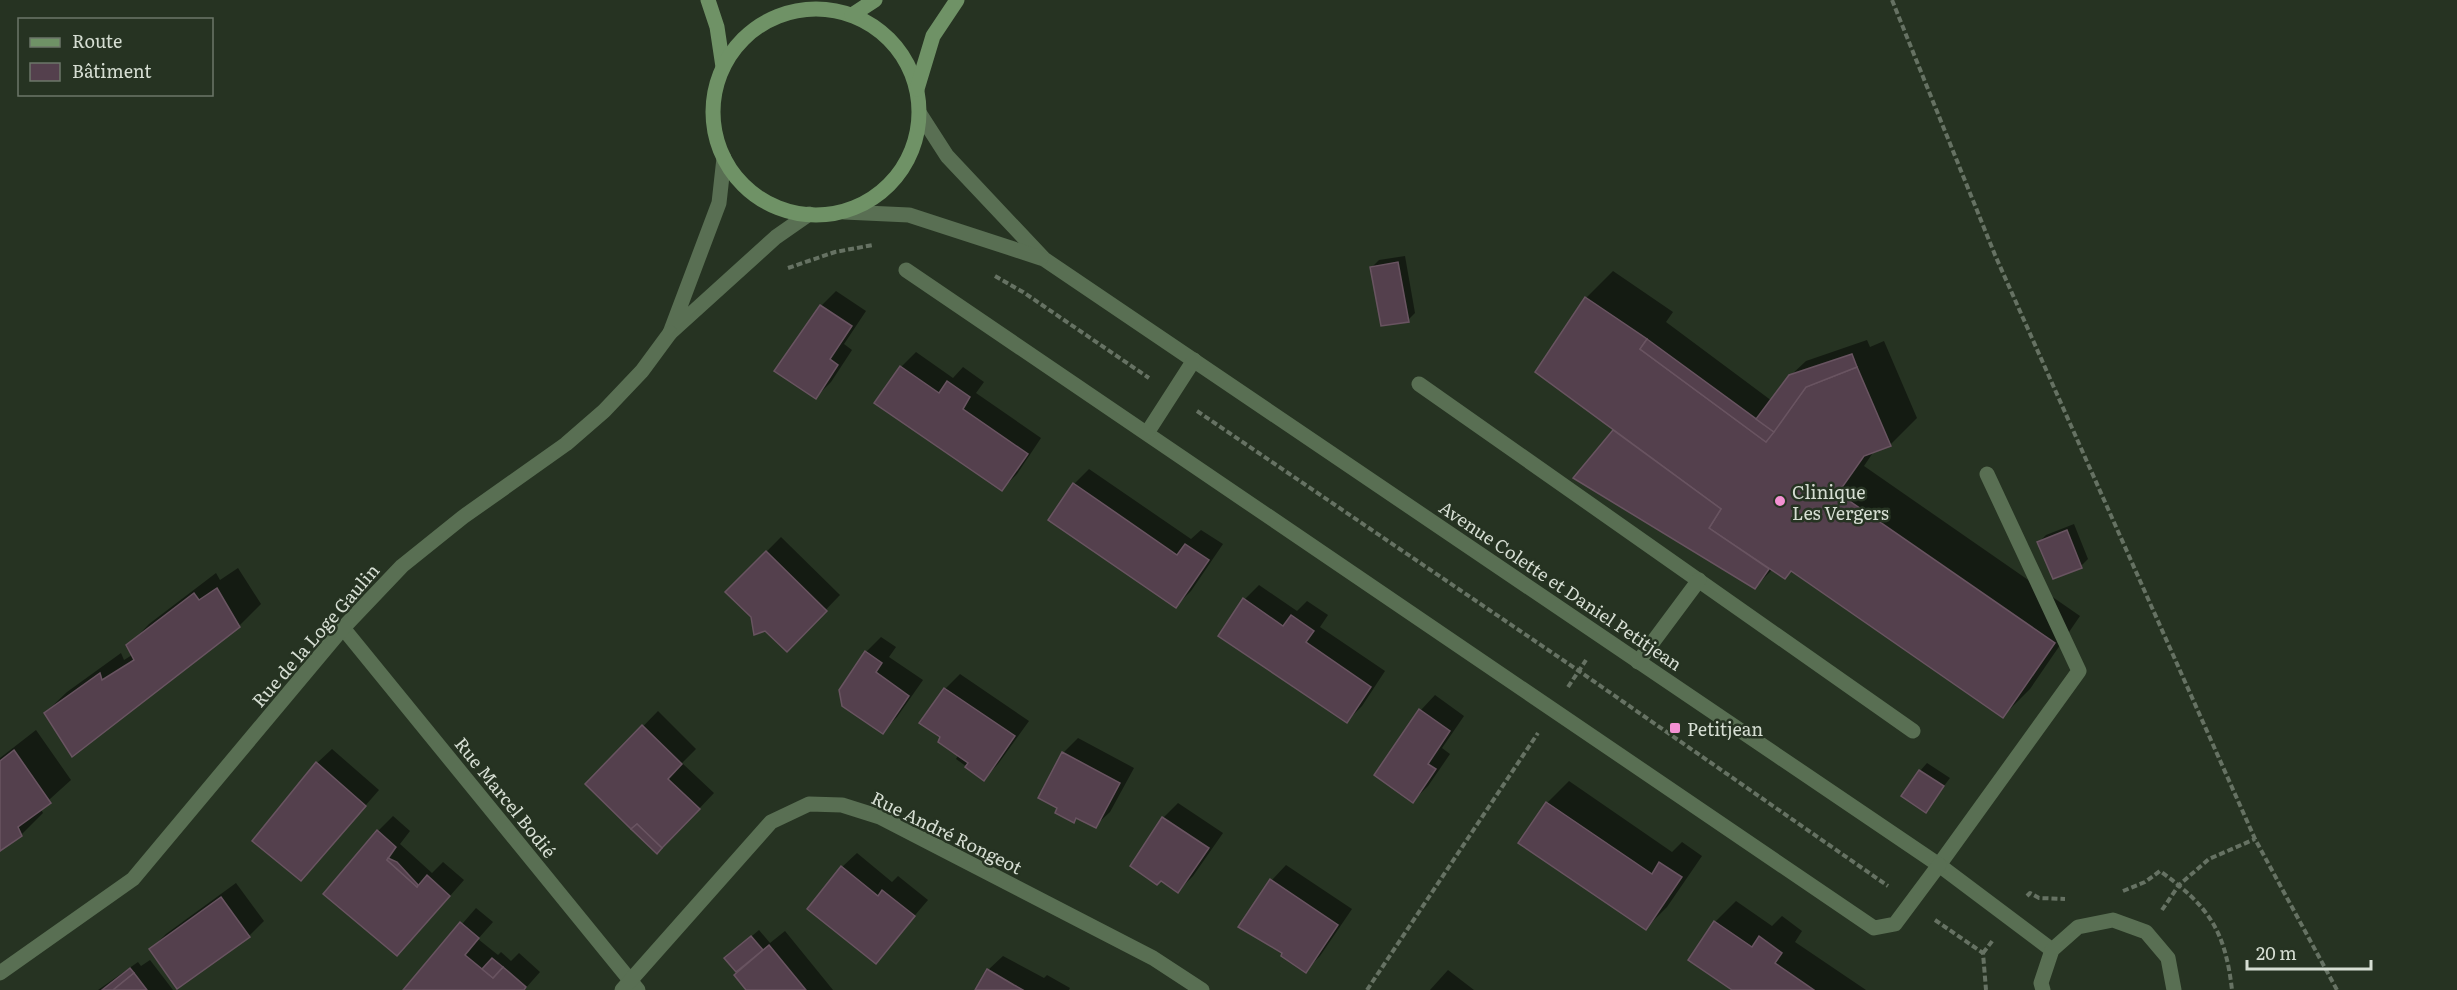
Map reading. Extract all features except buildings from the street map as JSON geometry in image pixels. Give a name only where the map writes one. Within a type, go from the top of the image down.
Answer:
[{"type":"street","points":[[708,0],[717,27],[723,67]]},
{"type":"street","points":[[790,0],[806,9]]},
{"type":"street","points":[[852,15],[875,0]]},
{"type":"street","points":[[917,88],[933,36],[957,0]]},
{"type":"street","points":[[806,9],[830,9],[852,15],[874,26],[893,43],[908,64],[917,88],[920,114],[916,140],[906,165],[889,185],[868,201],[844,212],[792,213],[768,203],[746,188],[729,168],[724,158],[718,144],[713,118],[715,92],[723,67],[738,45],[757,27],[780,15],[806,9]]},
{"type":"street","name":"Avenue Colette et Daniel Petitjean","points":[[920,114],[947,156],[1044,259],[1939,865],[2052,950]]},
{"type":"street","name":"Rue de la Loge Gaulin","points":[[670,333],[718,203],[724,158]]},
{"type":"street","name":"Avenue Colette et Daniel Petitjean","points":[[844,212],[909,215],[1044,259]]},
{"type":"street","name":"Rue de la Loge Gaulin","points":[[0,973],[134,879],[343,628],[402,566],[463,517],[566,444],[604,411],[642,371],[670,333],[776,237],[809,214]]},
{"type":"street","points":[[906,270],[1874,928],[1894,924],[2079,671],[1987,474]]},
{"type":"street","points":[[1147,433],[1194,360]]},
{"type":"street","points":[[1419,384],[1912,731]]},
{"type":"street","points":[[1638,662],[1698,580]]},
{"type":"street","name":"Rue Marcel Bodié","points":[[343,628],[630,987]]},
{"type":"street","name":"Rue André Rongeot","points":[[630,987],[771,822],[809,804],[842,805],[880,817],[1153,958],[1202,990]]},
{"type":"street","points":[[2043,990],[2041,984],[2052,950],[2078,927],[2113,920],[2146,932],[2168,958],[2174,990]]},
{"type":"path","points":[[1892,0],[1995,255],[2254,839],[2337,990]]},
{"type":"path","points":[[779,275],[787,268],[835,252],[881,243]]},
{"type":"path","points":[[992,274],[1023,292],[1578,671],[1983,953],[1986,990]]},
{"type":"path","points":[[1367,990],[1602,637]]},
{"type":"path","points":[[2146,932],[2179,885],[2209,859],[2254,839]]},
{"type":"place","name":"Clinique Les Vergers","points":[[1780,501]]},
{"type":"place","name":"Petitjean","points":[[1675,728]]}]
